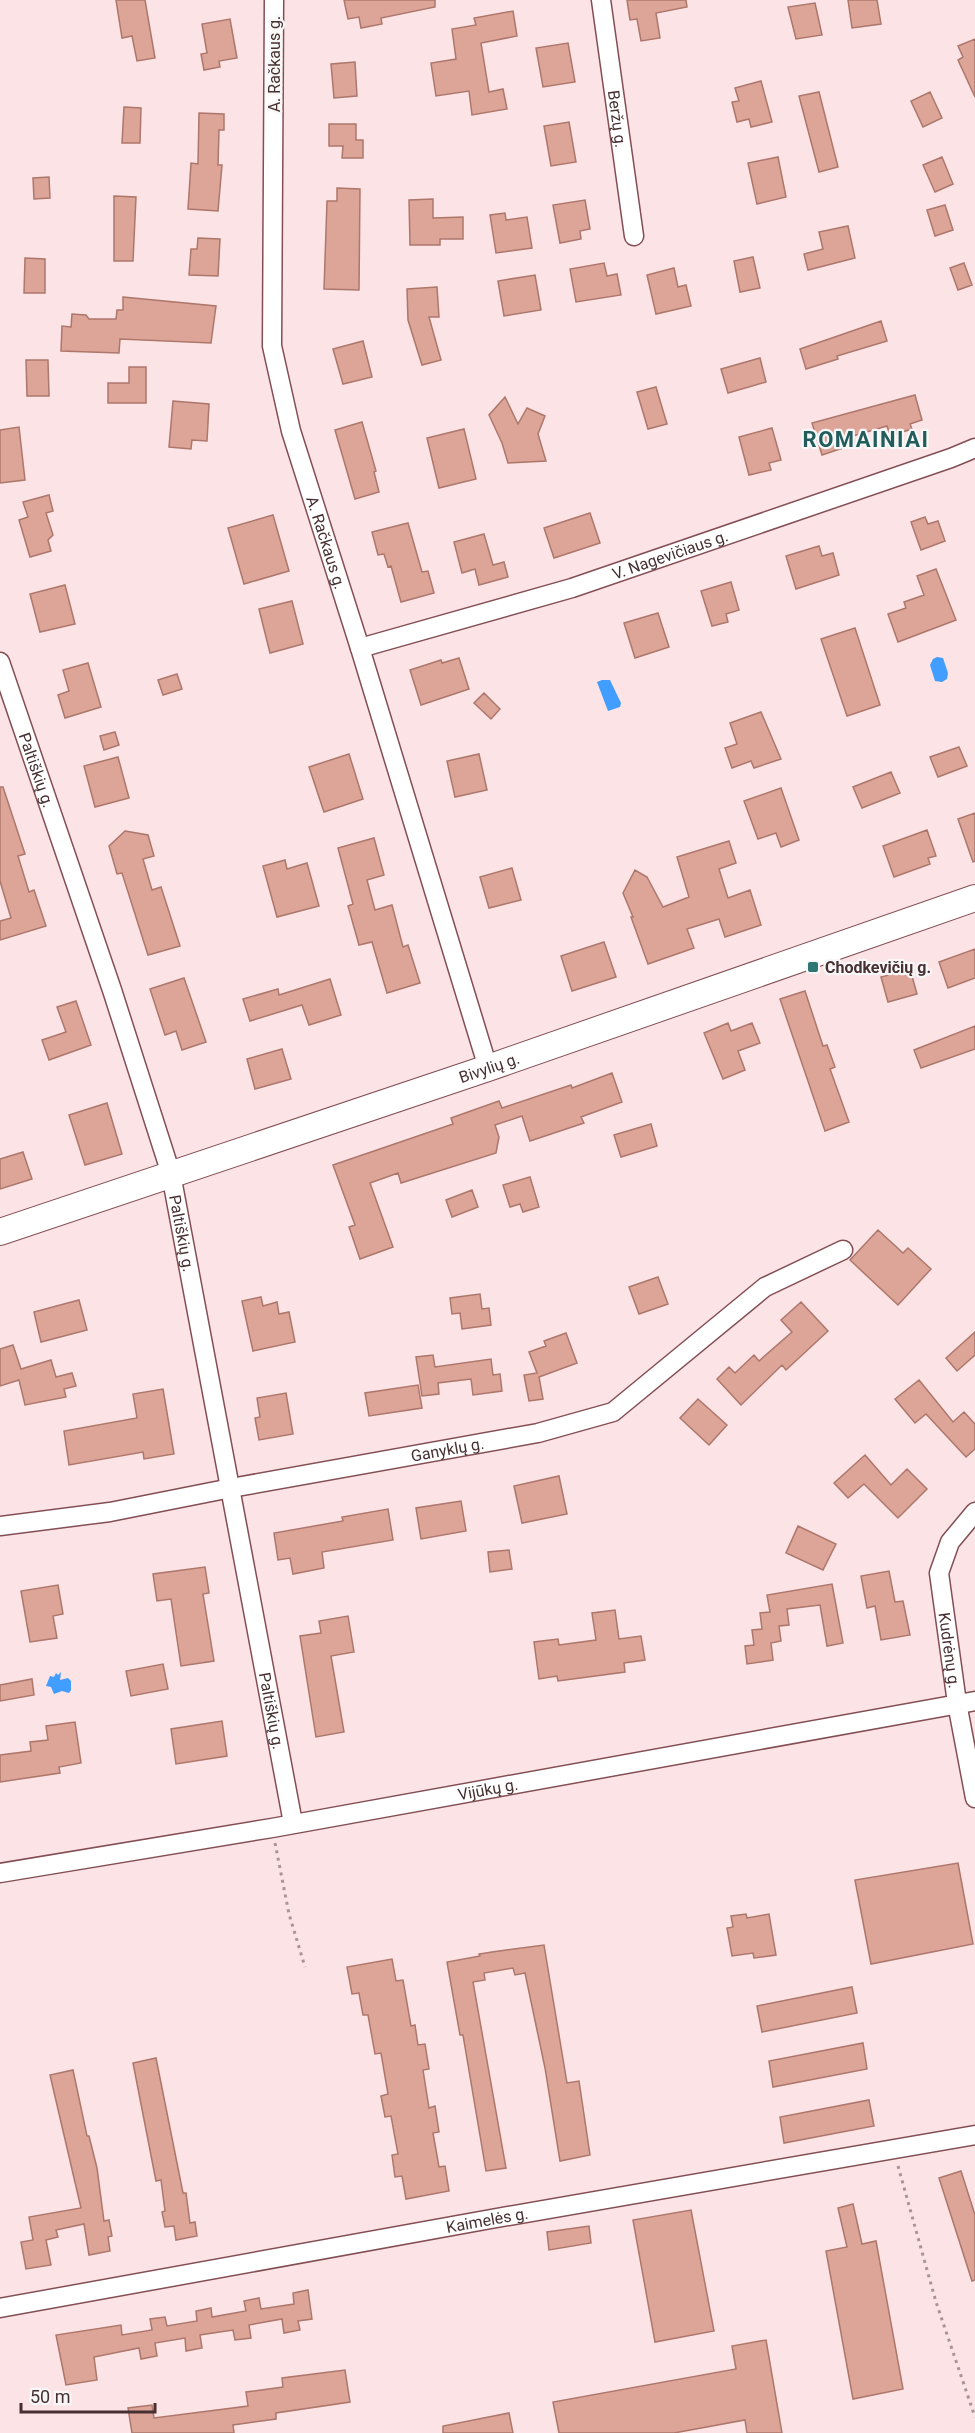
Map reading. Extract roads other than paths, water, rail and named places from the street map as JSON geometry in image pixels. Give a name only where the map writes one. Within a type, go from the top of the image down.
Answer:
[{"type":"street","name":"A. Račkaus g.","points":[[274,0],[272,346],[291,431],[360,648],[488,1068]]},
{"type":"street","name":"Beržų g.","points":[[601,0],[634,236]]},
{"type":"street","name":"V. Nagevičiaus g.","points":[[360,648],[572,588],[940,462],[975,447]]},
{"type":"street","name":"Paltiškių g.","points":[[0,662],[112,990],[171,1174],[293,1823]]},
{"type":"street","name":"Bivylių g.","points":[[0,1232],[488,1068],[975,898]]},
{"type":"street","name":"Ganyklų g.","points":[[0,1526],[110,1512],[538,1433],[613,1412],[765,1287],[843,1250]]},
{"type":"street","name":"Kudrėnų g.","points":[[975,1512],[950,1542],[939,1573],[966,1702],[975,1798]]},
{"type":"street","name":"Vijūkų g.","points":[[0,1874],[272,1828],[966,1702]]},
{"type":"street","name":"Kaimelės g.","points":[[0,2308],[491,2219],[975,2135]]},
{"type":"water","points":[[937,657],[943,658],[948,673],[947,679],[942,682],[935,681],[930,665]]},
{"type":"water","points":[[610,680],[621,703],[620,707],[608,711],[597,682]]},
{"type":"water","points":[[61,1672],[60,1680],[68,1678],[71,1681],[71,1690],[69,1693],[62,1691],[54,1694],[51,1687],[46,1686],[50,1676],[54,1677],[56,1673],[58,1675]]},
{"type":"place","name":"Chodkevičių g.","points":[[813,967]]},
{"type":"district","name":"ROMAINIAI","points":[[866,439]]}]
